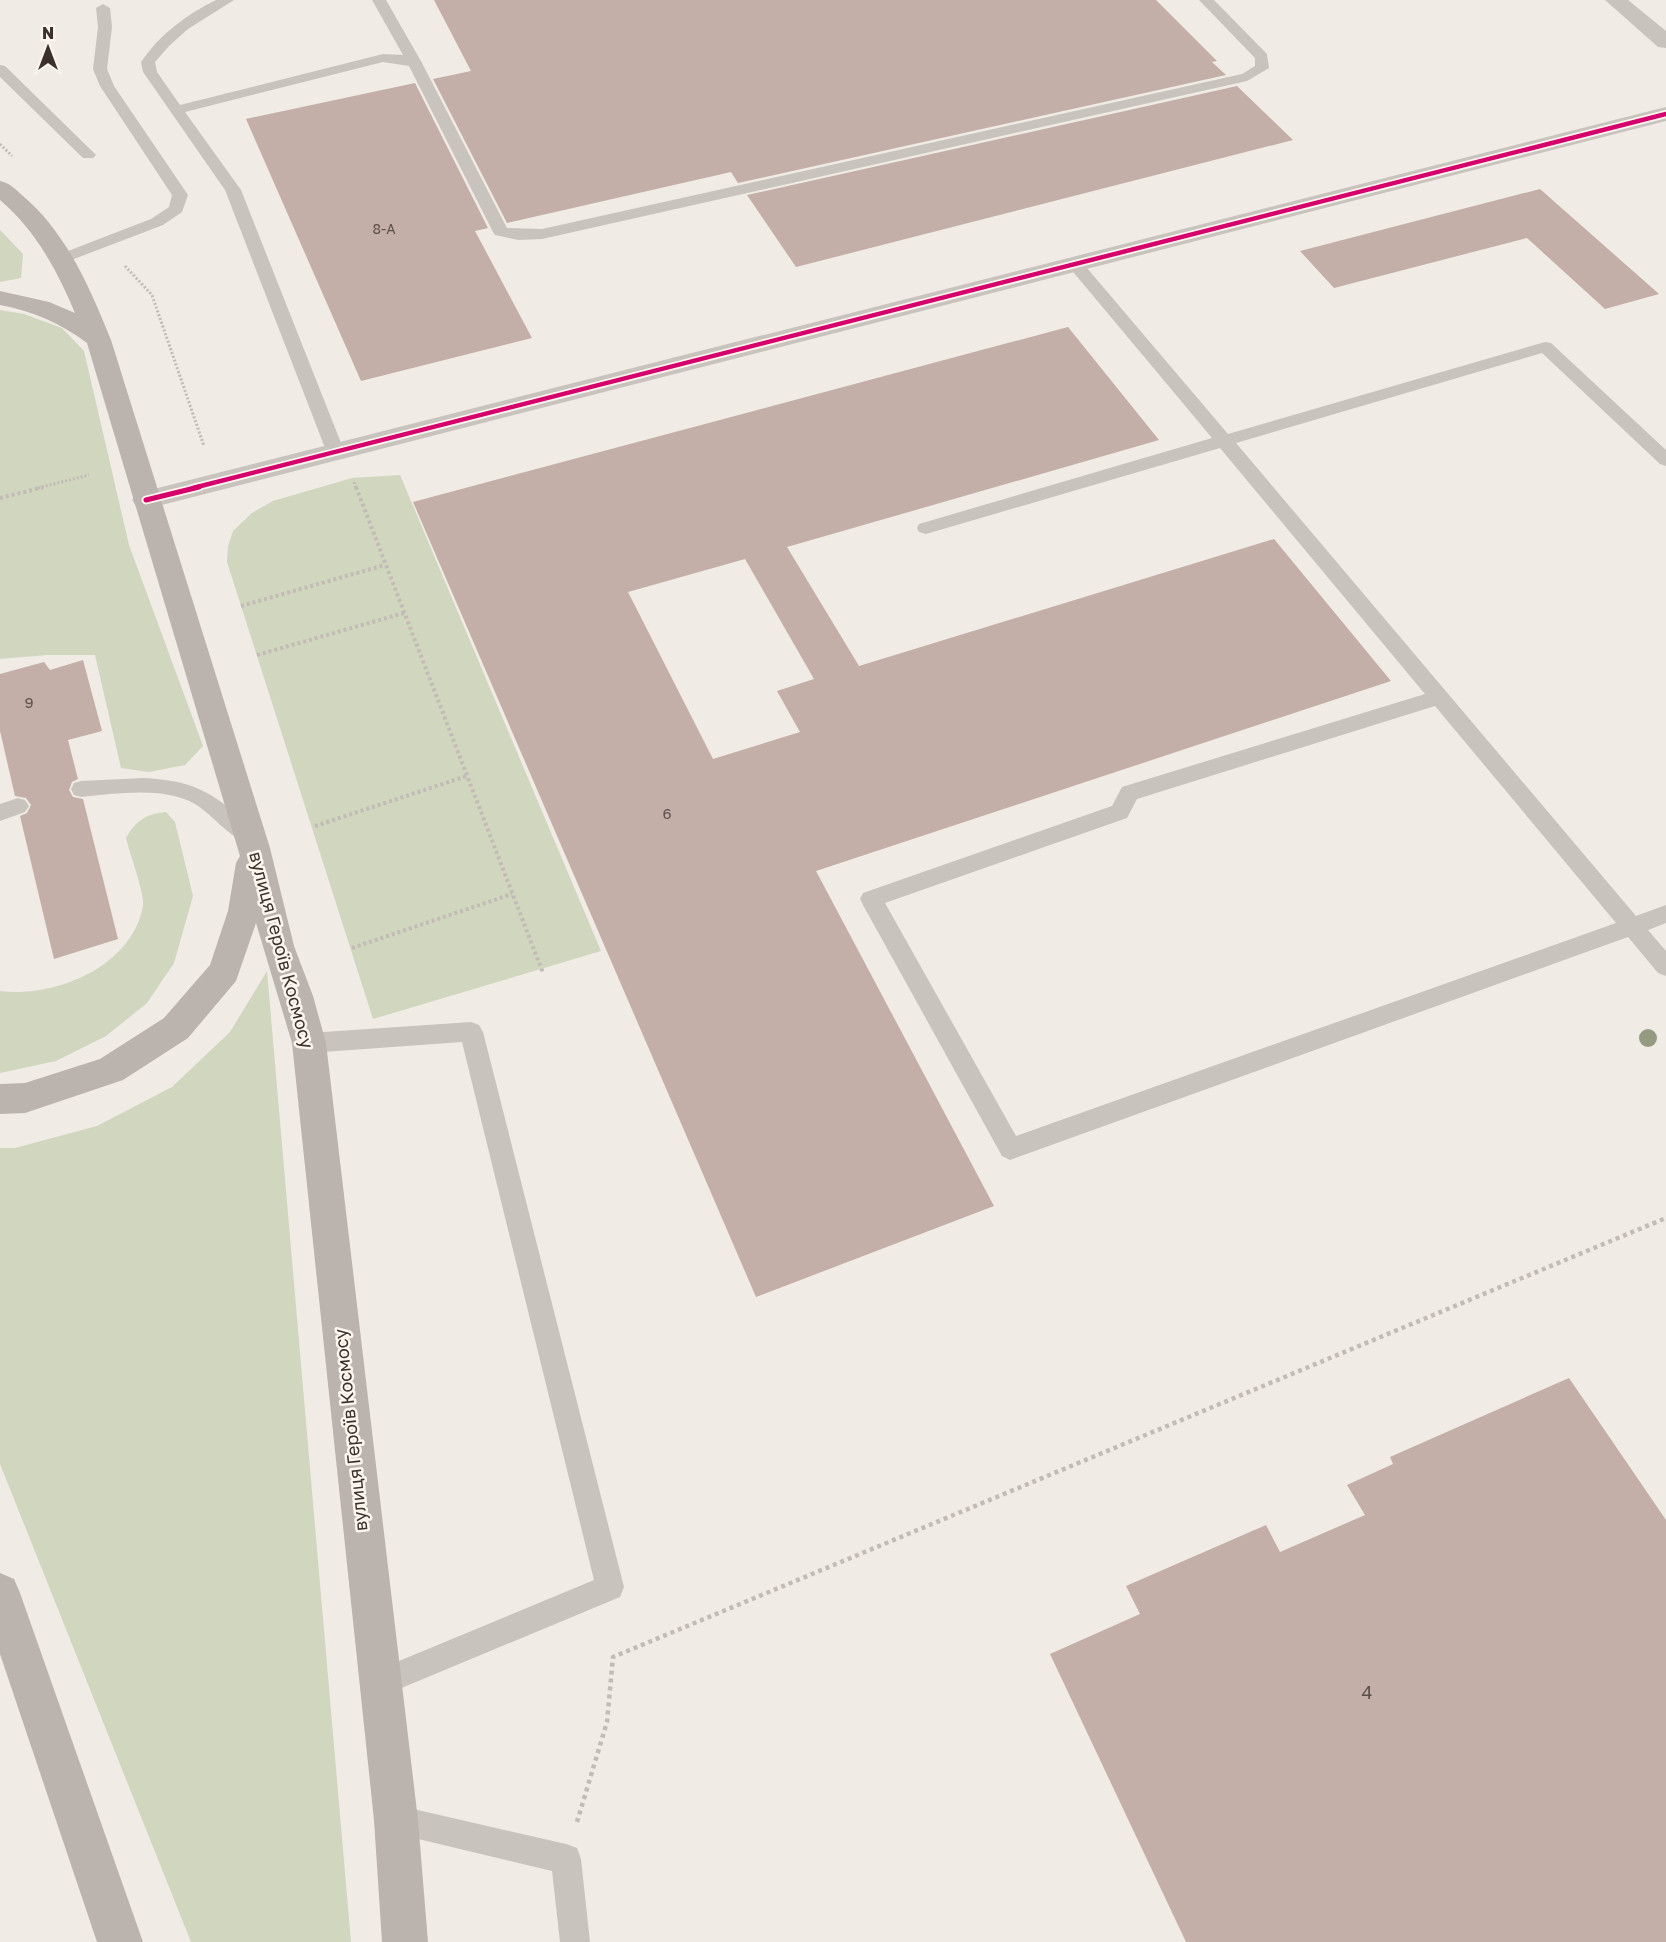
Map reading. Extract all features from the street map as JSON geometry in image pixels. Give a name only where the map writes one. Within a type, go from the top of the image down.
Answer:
[{"type":"main road","name":"вулиця Героїв Космосу","points":[[0,188],[34,218],[61,259],[80,293],[98,340],[253,843],[278,946],[296,996],[309,1044],[396,1820],[405,1942]]},
{"type":"main road","points":[[0,298],[23,301],[53,310],[78,324],[98,340]]},
{"type":"main road","points":[[0,1099],[24,1098],[111,1070],[176,1028],[224,971],[244,911],[253,843]]},
{"type":"main road","points":[[0,1593],[120,1942]]},
{"type":"street","points":[[1615,0],[1666,42]]},
{"type":"street","points":[[146,500],[1666,114]]},
{"type":"lane","points":[[226,0],[200,12],[154,51],[148,62],[150,72],[233,190],[336,453]]},
{"type":"lane","points":[[379,0],[415,63],[501,232],[518,235],[542,234],[1246,77],[1262,68],[1262,57],[1206,0]]},
{"type":"lane","points":[[61,259],[158,222],[176,209],[180,195],[107,86],[100,69],[105,27],[103,8]]},
{"type":"lane","points":[[176,110],[383,58],[415,63]]},
{"type":"lane","points":[[0,69],[88,156]]},
{"type":"lane","points":[[1075,264],[1666,967]]},
{"type":"lane","points":[[926,528],[1545,346],[1666,460]]},
{"type":"lane","points":[[1438,697],[1129,794],[1120,812],[870,899],[1010,1149],[1666,914]]},
{"type":"lane","points":[[81,789],[128,786],[176,789],[203,798],[253,843]]},
{"type":"lane","points":[[309,1044],[471,1032],[610,1587],[380,1683]]},
{"type":"lane","points":[[396,1820],[566,1859],[575,1942]]},
{"type":"path","points":[[0,144],[17,160]]},
{"type":"path","points":[[104,243],[152,295],[204,446]]},
{"type":"path","points":[[0,498],[89,475]]},
{"type":"path","points":[[352,478],[543,974]]},
{"type":"path","points":[[241,606],[385,565]]},
{"type":"path","points":[[257,655],[404,613]]},
{"type":"path","points":[[315,826],[467,776]]},
{"type":"path","points":[[352,948],[512,894]]},
{"type":"path","points":[[566,1859],[607,1722],[613,1657],[1666,1218]]},
{"type":"green space","points":[[0,230],[23,254],[21,278],[0,282]]},
{"type":"green space","points":[[0,310],[24,314],[62,328],[84,351],[129,545],[203,746],[185,765],[149,772],[121,768],[95,655],[47,655],[0,659]]},
{"type":"green space","points":[[400,475],[601,951],[373,1019],[227,562],[228,546],[233,531],[252,513],[273,501],[352,478]]},
{"type":"green space","points":[[166,812],[175,822],[193,896],[174,963],[147,1003],[106,1036],[56,1061],[0,1073],[0,991],[21,992],[67,983],[107,962],[124,946],[136,927],[143,906],[126,838],[142,819]]},
{"type":"green space","points":[[267,971],[351,1942],[191,1942],[0,1464],[0,1148],[15,1148],[97,1126],[172,1087],[230,1032]]},
{"type":"building","points":[[434,0],[1156,0],[1217,61],[1212,62],[1226,75],[738,183],[731,172],[507,223],[433,79],[471,71]]},
{"type":"building","points":[[415,83],[488,228],[475,231],[532,338],[361,381],[246,119]]},
{"type":"building","points":[[1237,86],[1293,140],[796,267],[747,195]]},
{"type":"building","points":[[1540,189],[1659,294],[1605,309],[1527,238],[1334,288],[1300,251]]},
{"type":"building","points":[[1068,327],[1159,440],[787,547],[859,666],[1274,539],[1391,681],[816,871],[994,1206],[756,1297],[413,502]],"holes":[[[745,559],[814,679],[777,691],[800,732],[713,759],[628,592]]]},
{"type":"building","points":[[83,660],[102,731],[68,740],[78,779],[72,782],[69,790],[73,797],[83,799],[118,939],[54,959],[20,816],[27,813],[31,805],[26,798],[15,796],[0,731],[0,674],[44,662],[50,670]]},
{"type":"building","points":[[1569,1378],[1666,1520],[1666,1942],[1186,1942],[1050,1654],[1140,1614],[1126,1586],[1266,1525],[1280,1552],[1365,1515],[1347,1485],[1393,1464],[1390,1457]]},
{"type":"cycle path","points":[[146,500],[1666,114]]}]
